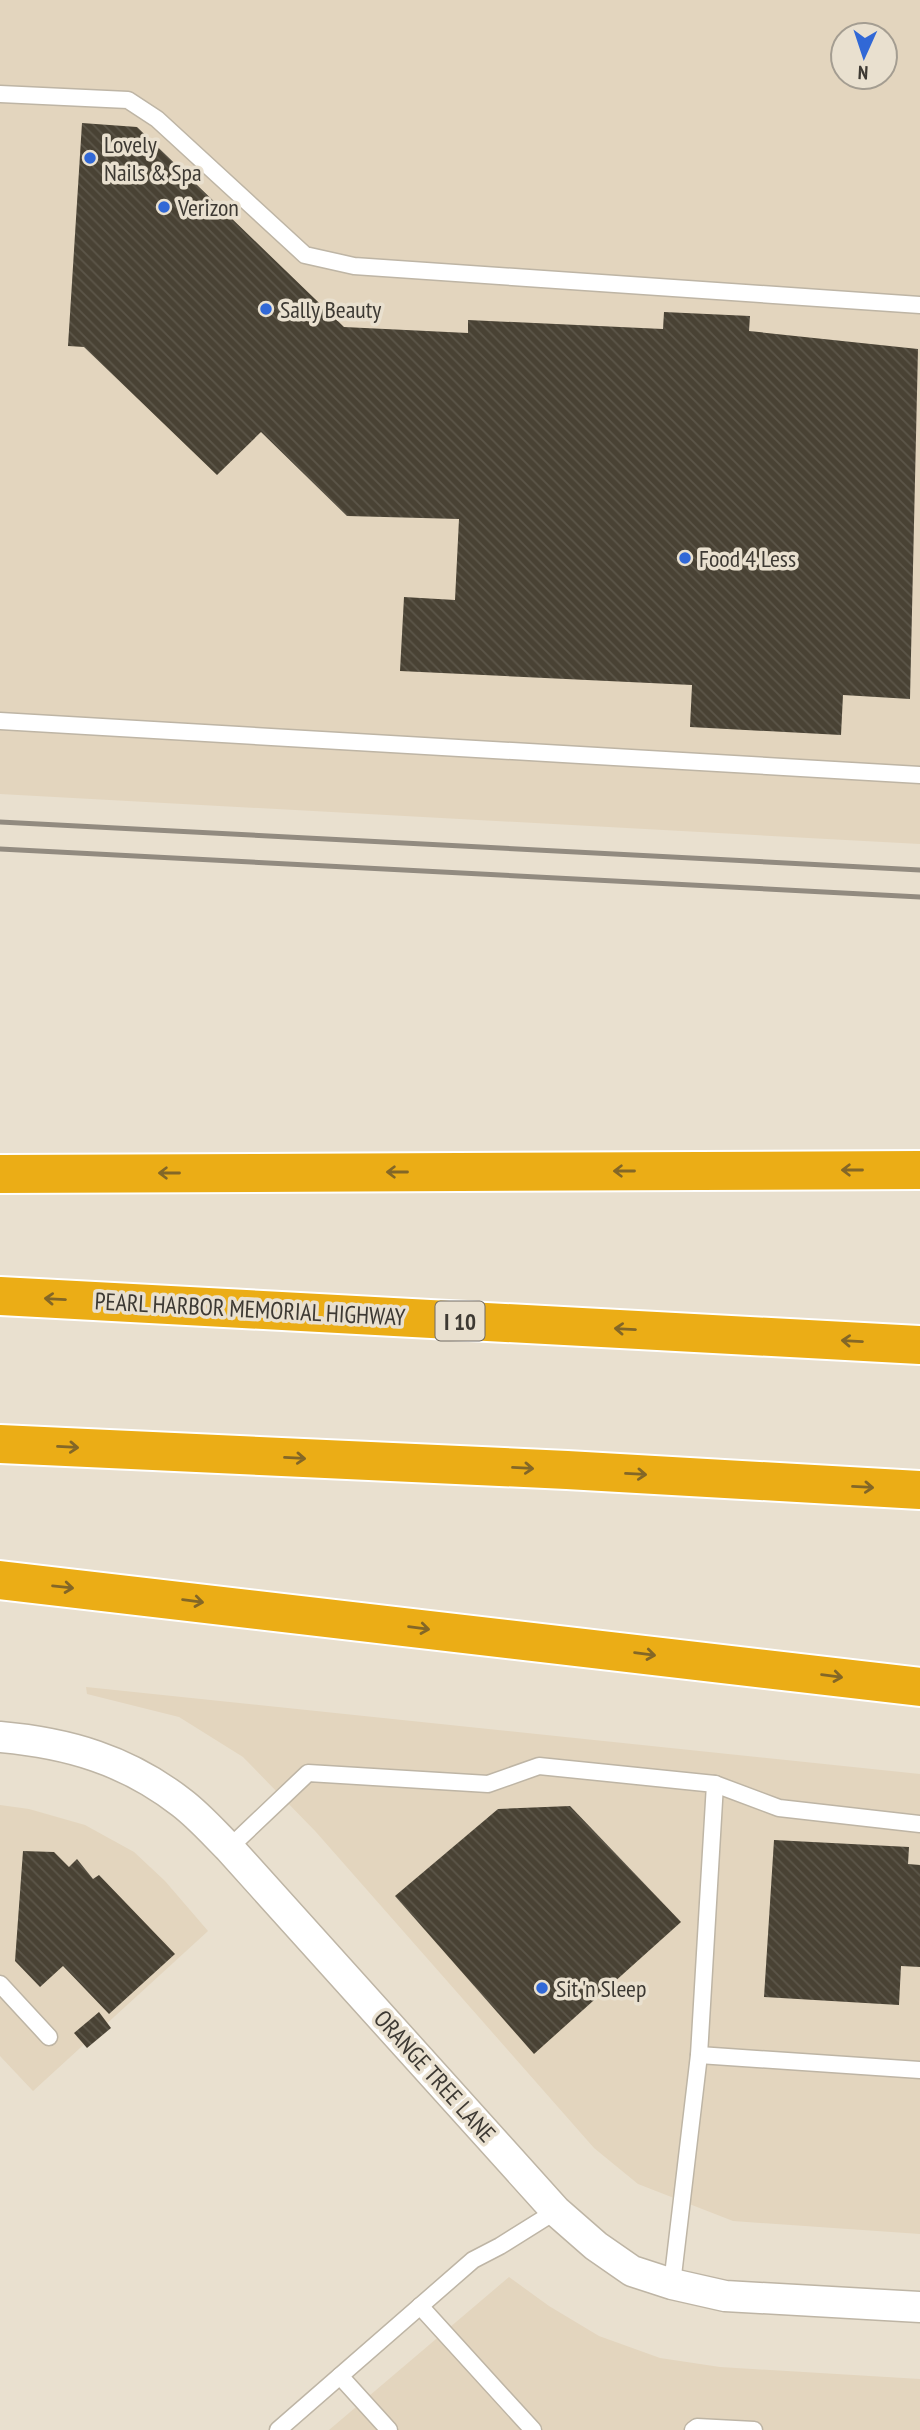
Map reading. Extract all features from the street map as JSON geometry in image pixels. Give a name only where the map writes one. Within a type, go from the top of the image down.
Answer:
[{"type":"highway","points":[[0,1174],[920,1170]]},
{"type":"highway","name":"PEARL HARBOR MEMORIAL HIGHWAY","points":[[0,1296],[920,1345]]},
{"type":"highway","points":[[0,1444],[568,1470],[920,1490]]},
{"type":"highway","points":[[0,1580],[920,1687]]},
{"type":"street","name":"ORANGE TREE LANE","points":[[0,1737],[75,1748],[137,1773],[183,1803],[229,1848],[556,2211],[596,2246],[632,2271],[671,2284],[725,2296],[920,2307]]},
{"type":"lane","points":[[0,94],[128,100],[157,119],[305,255],[354,266],[920,305]]},
{"type":"lane","points":[[0,721],[920,775]]},
{"type":"lane","points":[[229,1848],[309,1773],[488,1784],[539,1766],[715,1784],[779,1808],[920,1824]]},
{"type":"lane","points":[[671,2284],[699,2055],[715,1784]]},
{"type":"lane","points":[[0,1984],[49,2037]]},
{"type":"lane","points":[[699,2055],[920,2070]]},
{"type":"lane","points":[[278,2430],[473,2260],[556,2211]]},
{"type":"lane","points":[[420,2306],[533,2430]]},
{"type":"lane","points":[[340,2376],[389,2430]]},
{"type":"lane","points":[[693,2430],[697,2427],[754,2430]]},
{"type":"shaded area","points":[[0,0],[920,0],[920,844],[0,794]]},
{"type":"shaded area","points":[[86,1687],[920,1774],[920,2234],[733,2221],[638,2184],[594,2148],[316,1832],[243,1757],[179,1717],[87,1694]]},
{"type":"shaded area","points":[[0,1805],[29,1809],[85,1825],[134,1852],[165,1881],[208,1931],[33,2091],[0,2056]]},
{"type":"shaded area","points":[[509,2277],[549,2306],[599,2336],[660,2358],[720,2367],[920,2379],[920,2430],[329,2430]]},
{"type":"building","name":"Food 4 Less","points":[[82,123],[137,127],[344,327],[468,333],[468,320],[663,329],[664,312],[750,316],[749,331],[918,349],[910,699],[843,695],[841,735],[690,727],[692,685],[400,671],[404,597],[455,600],[459,519],[347,516],[261,432],[217,475],[84,347],[68,346]]},
{"type":"building","name":"Sit 'n Sleep","points":[[570,1806],[681,1922],[534,2054],[395,1896],[498,1809]]},
{"type":"building","points":[[774,1840],[909,1847],[908,1864],[920,1865],[920,1967],[901,1966],[899,2005],[764,1997]]},
{"type":"building","points":[[23,1851],[54,1852],[69,1867],[77,1859],[93,1879],[99,1875],[175,1954],[109,2014],[63,1966],[40,1987],[15,1961]]},
{"type":"building","points":[[99,2012],[111,2028],[87,2048],[74,2033]]},
{"type":"railway","points":[[0,822],[920,870]]},
{"type":"railway","points":[[0,849],[920,897]]},
{"type":"place","name":"Lovely Nails & Spa","points":[[90,158]]},
{"type":"place","name":"Verizon","points":[[164,207]]},
{"type":"place","name":"Sally Beauty","points":[[266,309]]},
{"type":"place","name":"Food 4 Less","points":[[685,558]]},
{"type":"place","name":"Sit 'n Sleep","points":[[542,1988]]}]
